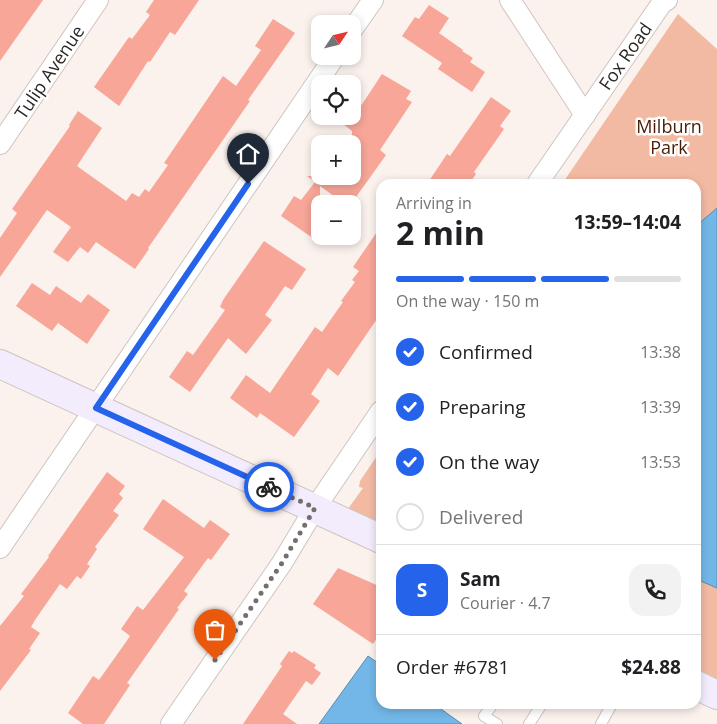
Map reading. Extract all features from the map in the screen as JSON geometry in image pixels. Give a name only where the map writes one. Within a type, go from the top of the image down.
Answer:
[{"type":"main road","points":[[0,364],[376,537]]},
{"type":"street","name":"Tulip Avenue","points":[[0,144],[98,0]]},
{"type":"street","points":[[361,17],[373,0]]},
{"type":"street","points":[[510,0],[585,114]]},
{"type":"street","name":"Fox Road","points":[[540,179],[662,3],[667,0]]},
{"type":"street","points":[[0,548],[328,65]]},
{"type":"street","points":[[171,724],[282,563],[315,508],[376,418]]},
{"type":"lane","points":[[489,709],[484,716],[497,724]]},
{"type":"lane","points":[[529,724],[539,709]]},
{"type":"lane","points":[[601,724],[609,709]]},
{"type":"green space","name":"Milburn Park","points":[[678,14],[717,49],[717,685],[701,677],[701,179],[565,179]]},
{"type":"green space","points":[[376,457],[376,528],[345,513],[363,488],[359,487],[360,481]]},
{"type":"water","points":[[717,208],[717,588],[701,581],[701,222]]},
{"type":"water","points":[[368,656],[376,662],[376,709],[441,709],[462,724],[319,724]]},
{"type":"pier","points":[[717,694],[717,724],[701,724],[696,722]]},
{"type":"building","points":[[0,0],[43,0],[0,61]]},
{"type":"building","points":[[154,0],[199,0],[175,35],[170,32],[150,62],[148,61],[119,106],[94,87],[129,37],[132,39],[150,15],[146,12]]},
{"type":"building","points":[[429,5],[449,18],[439,33],[473,58],[470,62],[485,72],[472,92],[438,69],[442,63],[402,36],[415,17],[419,19]]},
{"type":"building","points":[[273,19],[295,33],[135,269],[96,242],[88,253],[80,247],[68,262],[53,252],[71,227],[47,210],[0,277],[0,238],[17,213],[12,209],[70,126],[78,111],[102,128],[77,166],[126,201],[132,193],[139,197],[145,189],[149,192],[168,165],[164,163],[223,76],[236,86],[261,50],[255,46]]},
{"type":"building","points":[[382,74],[411,91],[406,99],[412,102],[380,150],[386,155],[357,195],[332,195],[320,186],[320,195],[311,195],[311,237],[281,216],[294,196],[301,200],[313,185],[361,185],[361,135],[352,135],[352,131],[344,125],[361,125],[361,106]]},
{"type":"building","points":[[491,97],[511,111],[500,126],[504,129],[474,172],[476,174],[472,179],[430,179],[447,154],[450,156]]},
{"type":"building","points":[[376,233],[376,320],[338,376],[328,368],[311,394],[320,401],[294,437],[260,413],[257,418],[230,398],[246,375],[270,393],[315,327],[322,332],[343,302],[341,301],[355,282],[352,280],[359,271],[353,267]]},
{"type":"building","points":[[264,241],[306,269],[292,290],[285,286],[265,315],[272,320],[246,354],[228,338],[190,392],[169,377],[187,351],[193,355],[225,310],[220,307],[223,300]]},
{"type":"building","points":[[32,283],[50,295],[56,286],[81,303],[88,294],[110,310],[87,344],[58,323],[52,331],[16,306]]},
{"type":"building","points":[[107,472],[125,486],[119,494],[123,498],[113,511],[119,515],[95,547],[97,549],[87,564],[90,566],[81,579],[77,576],[67,589],[60,584],[35,620],[31,627],[40,633],[29,649],[31,650],[0,691],[0,626],[24,596],[21,594],[49,557]]},
{"type":"building","points":[[163,499],[204,528],[210,520],[230,534],[211,560],[208,558],[184,591],[188,594],[177,608],[179,609],[127,683],[130,685],[104,724],[83,724],[68,713],[93,676],[99,680],[130,636],[121,629],[137,606],[143,610],[184,557],[143,529]]},
{"type":"building","points":[[338,568],[376,585],[376,640],[373,644],[313,604]]},
{"type":"building","points":[[289,651],[292,653],[294,651],[316,665],[314,668],[321,673],[312,685],[306,681],[283,714],[297,724],[243,724],[282,666],[280,664]]},
{"type":"way so far","points":[[215,660],[282,563],[315,508],[269,487]]},
{"type":"route","points":[[248,184],[96,408],[269,487]]}]
